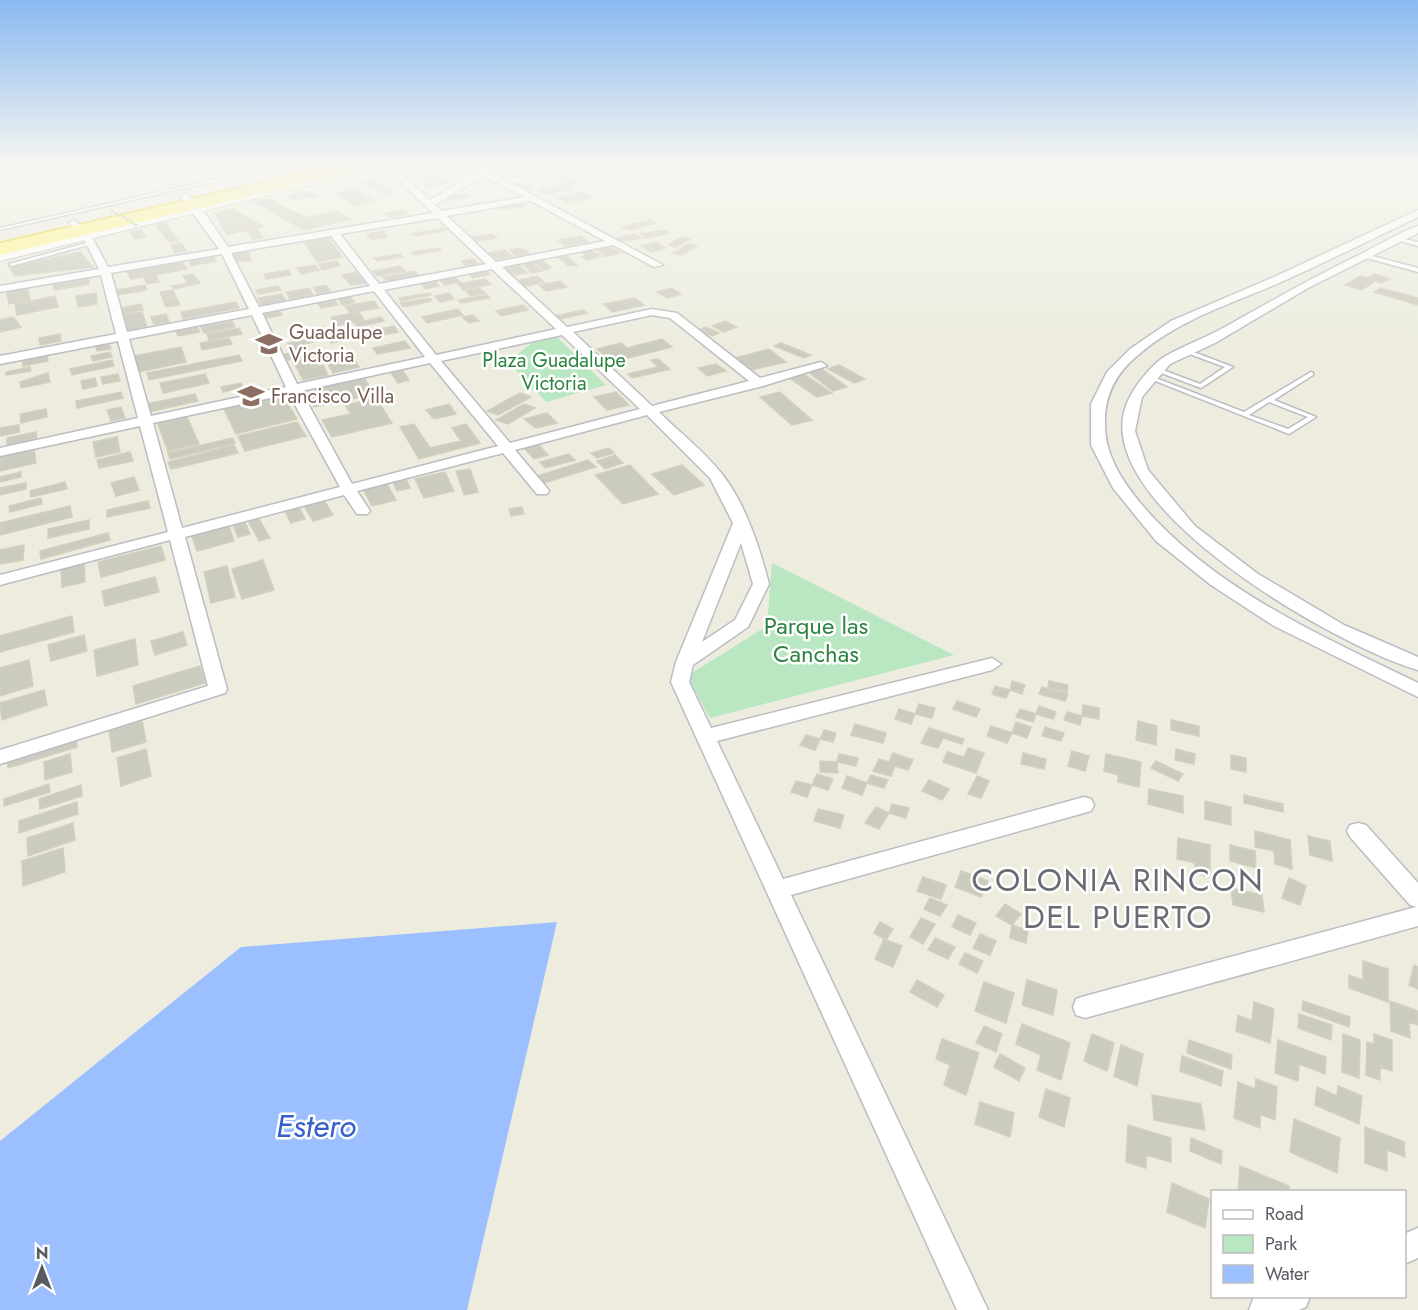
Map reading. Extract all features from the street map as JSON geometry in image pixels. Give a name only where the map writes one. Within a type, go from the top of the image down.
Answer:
[{"type":"highway","points":[[0,249],[105,227]]},
{"type":"highway","points":[[0,240],[83,233]]},
{"type":"main road","points":[[6,260],[83,233]]},
{"type":"street","points":[[208,227],[256,312],[292,388],[362,511]]},
{"type":"street","points":[[0,290],[355,227]]},
{"type":"street","points":[[454,227],[716,476],[741,523],[753,553],[761,584],[742,623],[685,662]]},
{"type":"street","points":[[586,227],[658,265]]},
{"type":"street","points":[[1387,227],[1225,302],[1183,331],[1134,352],[1111,375],[1098,404],[1098,445],[1120,488],[1162,538],[1216,581],[1280,622],[1418,691]]},
{"type":"street","points":[[1418,229],[1263,310],[1212,340],[1166,361],[1136,396],[1128,430],[1141,471],[1190,529],[1252,578],[1338,629],[1418,664]]},
{"type":"street","points":[[332,231],[505,449],[542,491]]},
{"type":"street","points":[[0,757],[218,689],[105,271],[83,233]]},
{"type":"street","points":[[0,360],[615,242]]},
{"type":"street","points":[[1225,302],[1248,304],[1263,310]]},
{"type":"street","points":[[0,452],[562,330],[661,312],[673,315],[759,383]]},
{"type":"street","points":[[1183,331],[1212,340]]},
{"type":"street","points":[[0,580],[176,532],[821,366]]},
{"type":"street","points":[[741,523],[685,662],[680,681],[973,1310]]},
{"type":"street","points":[[705,736],[992,664]]},
{"type":"street","points":[[777,891],[1084,805]]},
{"type":"street","points":[[1358,831],[1418,898]]},
{"type":"street","points":[[1084,1007],[1418,916]]},
{"type":"street","points":[[1264,1310],[1291,1298]]},
{"type":"lane","points":[[1399,239],[1418,244]]},
{"type":"lane","points":[[1365,256],[1418,270]]},
{"type":"lane","points":[[1155,374],[1201,386],[1230,367],[1186,351]]},
{"type":"lane","points":[[1155,374],[1244,415],[1289,432],[1312,417],[1269,399]]},
{"type":"lane","points":[[1244,415],[1311,374]]},
{"type":"green space","name":"Plaza Guadalupe Victoria","points":[[556,336],[606,385],[546,402],[508,362],[534,341]]},
{"type":"green space","name":"Parque las Canchas","points":[[772,563],[954,655],[710,718],[687,676],[767,626]]},
{"type":"water","name":"Estero","points":[[557,922],[467,1310],[0,1310],[0,1141],[241,947]]},
{"type":"building","points":[[157,227],[168,227],[178,241],[169,242]]},
{"type":"building","points":[[223,227],[258,227],[227,235]]},
{"type":"building","points":[[299,227],[316,227],[304,230]]},
{"type":"building","points":[[622,227],[640,227],[629,230]]},
{"type":"building","points":[[443,228],[446,230],[415,236],[412,234]]},
{"type":"building","points":[[257,229],[263,238],[253,239],[248,231]]},
{"type":"building","points":[[141,230],[146,237],[135,239],[130,232]]},
{"type":"building","points":[[664,230],[669,233],[646,238],[641,234]]},
{"type":"building","points":[[383,231],[388,237],[371,240],[366,234]]},
{"type":"building","points":[[493,234],[497,238],[472,242],[469,237]]},
{"type":"building","points":[[635,234],[641,238],[624,241],[618,238]]},
{"type":"building","points":[[326,235],[342,257],[317,262],[302,239]]},
{"type":"building","points":[[581,236],[588,242],[565,246],[558,240]]},
{"type":"building","points":[[682,237],[690,239],[676,247],[668,245]]},
{"type":"building","points":[[656,242],[666,248],[651,252],[641,246]]},
{"type":"building","points":[[182,243],[186,251],[175,253],[171,245]]},
{"type":"building","points":[[689,244],[697,246],[681,255],[673,253]]},
{"type":"building","points":[[610,247],[620,253],[606,256],[597,250]]},
{"type":"building","points":[[439,248],[441,250],[414,255],[412,252]]},
{"type":"building","points":[[522,248],[529,253],[516,256],[510,250]]},
{"type":"building","points":[[247,250],[251,260],[233,262],[230,253]]},
{"type":"building","points":[[505,250],[512,256],[494,260],[488,253]]},
{"type":"building","points":[[589,250],[602,256],[588,260],[582,257],[587,256],[580,252]]},
{"type":"building","points":[[80,252],[93,267],[15,276],[9,267]]},
{"type":"building","points":[[212,254],[216,261],[191,266],[187,258]]},
{"type":"building","points":[[400,254],[402,257],[377,261],[374,258]]},
{"type":"building","points":[[565,255],[577,265],[569,266],[557,257]]},
{"type":"building","points":[[181,259],[187,269],[156,275],[159,282],[147,284],[144,277],[131,279],[126,269]]},
{"type":"building","points":[[473,259],[478,264],[466,266],[461,261]]},
{"type":"building","points":[[540,259],[551,268],[544,270],[533,261]]},
{"type":"building","points":[[337,261],[340,266],[322,270],[319,264]]},
{"type":"building","points":[[531,261],[542,271],[532,273],[522,263]]},
{"type":"building","points":[[518,263],[527,273],[509,276],[500,267]]},
{"type":"building","points":[[315,265],[319,270],[301,274],[297,268]]},
{"type":"building","points":[[400,266],[405,271],[377,276],[373,271]]},
{"type":"building","points":[[289,270],[291,275],[266,279],[264,274]]},
{"type":"building","points":[[485,270],[490,274],[473,278],[468,273]]},
{"type":"building","points":[[414,271],[418,275],[387,281],[383,277]]},
{"type":"building","points":[[356,272],[366,283],[351,285],[342,275]]},
{"type":"building","points":[[193,274],[200,283],[174,289],[172,286],[188,283],[183,276]]},
{"type":"building","points":[[1374,274],[1390,279],[1381,283],[1375,281],[1362,290],[1345,285],[1360,276],[1367,278]]},
{"type":"building","points":[[453,276],[460,282],[445,285],[439,279]]},
{"type":"building","points":[[537,276],[544,282],[522,287],[516,281]]},
{"type":"building","points":[[89,279],[89,284],[54,290],[53,285]]},
{"type":"building","points":[[485,279],[491,284],[463,290],[458,284]]},
{"type":"building","points":[[434,280],[439,286],[425,289],[420,282]]},
{"type":"building","points":[[560,281],[567,287],[546,291],[539,285]]},
{"type":"building","points":[[145,285],[147,290],[117,295],[116,290]]},
{"type":"building","points":[[326,285],[330,291],[317,294],[314,287]]},
{"type":"building","points":[[27,286],[30,300],[9,304],[6,290]]},
{"type":"building","points":[[278,286],[281,290],[258,294],[256,290]]},
{"type":"building","points":[[309,288],[313,295],[290,299],[286,292]]},
{"type":"building","points":[[479,288],[485,293],[471,296],[466,291]]},
{"type":"building","points":[[671,288],[681,294],[668,298],[657,292]]},
{"type":"building","points":[[1381,288],[1418,298],[1418,305],[1374,292]]},
{"type":"building","points":[[173,290],[176,297],[163,299],[160,292]]},
{"type":"building","points":[[96,293],[97,304],[78,307],[76,296]]},
{"type":"building","points":[[429,293],[431,295],[401,301],[399,298]]},
{"type":"building","points":[[449,293],[454,299],[440,302],[435,296]]},
{"type":"building","points":[[282,294],[286,301],[261,305],[258,298]]},
{"type":"building","points":[[487,295],[490,298],[461,303],[458,300]]},
{"type":"building","points":[[55,296],[58,307],[17,315],[15,304]]},
{"type":"building","points":[[350,296],[355,302],[342,305],[338,298]]},
{"type":"building","points":[[177,298],[180,305],[166,307],[163,300]]},
{"type":"building","points":[[430,298],[432,301],[403,307],[400,303]]},
{"type":"building","points":[[635,298],[644,305],[612,312],[604,304]]},
{"type":"building","points":[[334,299],[338,305],[321,308],[317,302]]},
{"type":"building","points":[[374,301],[379,308],[350,313],[345,306]]},
{"type":"building","points":[[236,302],[239,308],[183,319],[181,312]]},
{"type":"building","points":[[141,304],[143,310],[122,314],[120,308]]},
{"type":"building","points":[[523,305],[528,310],[501,316],[496,311]]},
{"type":"building","points":[[279,309],[282,315],[264,319],[261,312]]},
{"type":"building","points":[[458,309],[463,315],[427,323],[422,317]]},
{"type":"building","points":[[583,310],[587,313],[560,319],[556,316]]},
{"type":"building","points":[[142,312],[147,327],[128,330],[124,315]]},
{"type":"building","points":[[359,312],[364,320],[336,326],[331,317]]},
{"type":"building","points":[[166,314],[169,322],[154,324],[151,317]]},
{"type":"building","points":[[473,315],[479,321],[469,323],[462,317]]},
{"type":"building","points":[[13,317],[21,327],[0,332],[0,320]]},
{"type":"building","points":[[381,317],[384,321],[358,327],[355,323]]},
{"type":"building","points":[[232,321],[235,327],[204,333],[201,327]]},
{"type":"building","points":[[725,321],[737,327],[724,332],[712,326]]},
{"type":"building","points":[[394,326],[398,332],[368,338],[364,332]]},
{"type":"building","points":[[197,327],[200,332],[178,336],[176,331]]},
{"type":"building","points":[[706,327],[719,333],[712,336],[699,330]]},
{"type":"building","points":[[239,328],[242,334],[209,340],[207,334]]},
{"type":"building","points":[[358,331],[361,337],[346,340],[343,334]]},
{"type":"building","points":[[337,333],[341,341],[331,343],[327,335]]},
{"type":"building","points":[[60,334],[61,341],[40,345],[39,338]]},
{"type":"building","points":[[229,338],[232,344],[202,350],[200,343]]},
{"type":"building","points":[[311,339],[313,342],[305,344],[307,349],[292,352],[288,343]]},
{"type":"building","points":[[662,339],[672,347],[612,362],[597,349],[621,343],[627,348]]},
{"type":"building","points":[[405,341],[410,348],[377,354],[373,348]]},
{"type":"building","points":[[108,342],[111,349],[97,351],[95,344]]},
{"type":"building","points":[[781,343],[811,355],[804,358],[774,346]]},
{"type":"building","points":[[181,347],[186,362],[138,372],[134,356]]},
{"type":"building","points":[[769,349],[786,362],[751,370],[735,358]]},
{"type":"building","points":[[301,351],[305,357],[288,360],[284,354]]},
{"type":"building","points":[[110,352],[112,357],[93,361],[91,356]]},
{"type":"building","points":[[343,352],[347,358],[322,363],[318,357]]},
{"type":"building","points":[[47,354],[48,361],[23,366],[22,358]]},
{"type":"building","points":[[239,355],[242,361],[149,380],[147,373]]},
{"type":"building","points":[[314,357],[319,366],[298,370],[293,362]]},
{"type":"building","points":[[354,359],[359,367],[333,373],[328,364]]},
{"type":"building","points":[[658,359],[670,369],[632,378],[628,374],[658,367],[651,360]]},
{"type":"building","points":[[112,360],[114,366],[72,375],[70,369]]},
{"type":"building","points":[[716,364],[726,371],[707,376],[698,368]]},
{"type":"building","points":[[323,365],[328,375],[303,380],[298,370]]},
{"type":"building","points":[[839,365],[865,379],[854,383],[828,369]]},
{"type":"building","points":[[30,367],[31,371],[6,375],[6,372]]},
{"type":"building","points":[[401,368],[409,380],[398,383],[389,370]]},
{"type":"building","points":[[822,369],[847,387],[833,391],[808,372]]},
{"type":"building","points":[[48,373],[50,382],[21,388],[20,382]]},
{"type":"building","points":[[802,373],[832,393],[817,397],[788,377]]},
{"type":"building","points":[[118,374],[120,381],[103,384],[101,377]]},
{"type":"building","points":[[205,374],[209,383],[163,393],[160,383]]},
{"type":"building","points":[[363,376],[374,394],[314,407],[305,389]]},
{"type":"building","points":[[95,378],[97,386],[83,389],[81,381]]},
{"type":"building","points":[[241,383],[243,388],[223,392],[221,387]]},
{"type":"building","points":[[121,392],[123,398],[77,408],[76,401]]},
{"type":"building","points":[[616,392],[629,405],[607,410],[594,397]]},
{"type":"building","points":[[780,392],[812,420],[792,425],[760,397]]},
{"type":"building","points":[[520,393],[531,397],[498,415],[487,411]]},
{"type":"building","points":[[195,394],[198,401],[148,412],[146,404]]},
{"type":"building","points":[[282,394],[297,419],[236,434],[223,407]]},
{"type":"building","points":[[376,398],[392,423],[332,437],[322,420],[351,414],[345,405]]},
{"type":"building","points":[[449,404],[456,414],[434,419],[426,410]]},
{"type":"building","points":[[524,404],[535,408],[508,424],[496,420]]},
{"type":"building","points":[[121,407],[125,418],[111,421],[107,410]]},
{"type":"building","points":[[46,409],[47,417],[21,423],[20,414]]},
{"type":"building","points":[[547,413],[557,423],[536,428],[524,419]]},
{"type":"building","points":[[186,415],[199,444],[168,451],[157,422]]},
{"type":"building","points":[[297,422],[306,436],[245,451],[238,436]]},
{"type":"building","points":[[414,424],[430,448],[461,441],[452,428],[466,424],[480,443],[419,459],[400,427]]},
{"type":"building","points":[[19,425],[19,432],[0,436],[0,428]]},
{"type":"building","points":[[36,432],[37,439],[7,445],[7,438]]},
{"type":"building","points":[[117,437],[120,452],[96,457],[93,442]]},
{"type":"building","points":[[232,438],[235,443],[170,459],[168,453]]},
{"type":"building","points":[[538,444],[548,455],[534,459],[524,448]]},
{"type":"building","points":[[234,445],[238,453],[171,469],[168,462]]},
{"type":"building","points":[[609,448],[614,453],[597,458],[591,453]]},
{"type":"building","points":[[34,449],[36,463],[0,471],[0,456]]},
{"type":"building","points":[[130,452],[133,461],[99,468],[97,460]]},
{"type":"building","points":[[569,454],[575,460],[545,468],[540,462]]},
{"type":"building","points":[[615,455],[623,463],[605,469],[597,461]]},
{"type":"building","points":[[588,460],[596,467],[544,483],[537,476]]},
{"type":"building","points":[[630,465],[658,494],[623,504],[595,475]]},
{"type":"building","points":[[682,465],[704,485],[674,495],[652,474]]},
{"type":"building","points":[[470,469],[478,492],[464,495],[456,471]]},
{"type":"building","points":[[21,472],[21,477],[0,482],[0,477]]},
{"type":"building","points":[[445,472],[454,491],[424,498],[415,479]]},
{"type":"building","points":[[134,477],[139,490],[116,496],[111,483]]},
{"type":"building","points":[[406,479],[410,488],[397,491],[393,482]]},
{"type":"building","points":[[65,482],[67,489],[31,497],[30,491]]},
{"type":"building","points":[[26,483],[26,489],[0,495],[0,488]]},
{"type":"building","points":[[387,484],[396,500],[372,506],[363,489]]},
{"type":"building","points":[[41,498],[42,504],[10,512],[9,506]]},
{"type":"building","points":[[324,500],[333,515],[313,521],[304,506]]},
{"type":"building","points":[[148,501],[150,508],[107,517],[107,510]]},
{"type":"building","points":[[70,506],[72,517],[0,535],[0,523]]},
{"type":"building","points":[[299,507],[305,519],[291,523],[285,511]]},
{"type":"building","points":[[522,507],[524,514],[511,516],[509,509]]},
{"type":"building","points":[[258,517],[270,538],[259,541],[248,520]]},
{"type":"building","points":[[89,520],[89,529],[48,538],[48,529]]},
{"type":"building","points":[[244,520],[250,534],[238,537],[232,523]]},
{"type":"building","points":[[228,523],[234,541],[197,551],[191,533]]},
{"type":"building","points":[[108,533],[110,540],[41,559],[40,551]]},
{"type":"building","points":[[24,545],[23,560],[0,564],[0,550]]},
{"type":"building","points":[[161,546],[165,560],[101,577],[98,562]]},
{"type":"building","points":[[263,560],[274,590],[242,599],[232,569]]},
{"type":"building","points":[[84,562],[85,582],[62,587],[61,567]]},
{"type":"building","points":[[227,566],[235,597],[211,603],[204,572]]},
{"type":"building","points":[[155,577],[159,592],[105,606],[102,591]]},
{"type":"building","points":[[72,616],[74,632],[0,652],[0,636]]},
{"type":"building","points":[[183,632],[187,645],[155,655],[151,641]]},
{"type":"building","points":[[84,635],[87,651],[51,661],[48,645]]},
{"type":"building","points":[[135,639],[138,665],[97,676],[94,650]]},
{"type":"building","points":[[29,660],[33,686],[0,696],[0,668]]},
{"type":"building","points":[[200,666],[205,683],[136,704],[133,686]]},
{"type":"building","points":[[1012,681],[1025,685],[1022,694],[1010,690]]},
{"type":"building","points":[[1049,681],[1068,685],[1067,692],[1048,687]]},
{"type":"building","points":[[995,686],[1010,690],[1006,698],[992,694]]},
{"type":"building","points":[[1042,687],[1068,694],[1065,701],[1039,694]]},
{"type":"building","points":[[44,690],[47,705],[2,720],[0,703]]},
{"type":"building","points":[[957,701],[980,709],[976,717],[953,709]]},
{"type":"building","points":[[919,704],[935,708],[932,718],[915,714]]},
{"type":"building","points":[[1083,705],[1099,708],[1099,719],[1082,716]]},
{"type":"building","points":[[1039,706],[1056,712],[1053,719],[1036,714]]},
{"type":"building","points":[[899,709],[915,714],[911,724],[895,719]]},
{"type":"building","points":[[1020,709],[1036,714],[1033,722],[1016,717]]},
{"type":"building","points":[[1067,712],[1082,716],[1080,725],[1064,720]]},
{"type":"building","points":[[142,720],[146,742],[112,752],[109,730]]},
{"type":"building","points":[[1171,720],[1199,726],[1199,736],[1171,730]]},
{"type":"building","points":[[1138,721],[1157,726],[1156,745],[1136,740]]},
{"type":"building","points":[[1016,722],[1031,727],[1027,738],[1012,733]]},
{"type":"building","points":[[855,724],[886,733],[883,743],[851,735]]},
{"type":"building","points":[[991,726],[1012,733],[1007,743],[987,736]]},
{"type":"building","points":[[1045,727],[1064,733],[1061,741],[1042,736]]},
{"type":"building","points":[[929,728],[964,739],[962,744],[943,738],[938,748],[921,743]]},
{"type":"building","points":[[824,730],[836,733],[833,742],[820,739]]},
{"type":"building","points":[[806,735],[820,739],[815,750],[800,745]]},
{"type":"building","points":[[76,737],[77,747],[8,768],[7,758]]},
{"type":"building","points":[[968,748],[984,753],[976,773],[943,762],[947,752],[964,757]]},
{"type":"building","points":[[146,749],[151,776],[121,786],[117,758]]},
{"type":"building","points":[[1176,749],[1195,754],[1194,764],[1175,760]]},
{"type":"building","points":[[1072,751],[1089,756],[1085,771],[1068,766]]},
{"type":"building","points":[[893,753],[913,760],[908,770],[895,766],[891,776],[873,771],[879,759],[889,762]]},
{"type":"building","points":[[1023,753],[1046,759],[1044,769],[1021,764]]},
{"type":"building","points":[[70,754],[72,772],[45,780],[44,762]]},
{"type":"building","points":[[839,754],[858,758],[856,766],[837,762]]},
{"type":"building","points":[[1106,754],[1141,762],[1139,787],[1118,782],[1118,775],[1104,771]]},
{"type":"building","points":[[1231,755],[1246,758],[1246,772],[1231,769]]},
{"type":"building","points":[[820,761],[837,762],[838,773],[820,772]]},
{"type":"building","points":[[1156,761],[1183,774],[1178,781],[1151,768]]},
{"type":"building","points":[[817,774],[833,779],[828,790],[812,785]]},
{"type":"building","points":[[871,775],[888,780],[884,788],[867,783]]},
{"type":"building","points":[[847,776],[867,783],[862,795],[842,788]]},
{"type":"building","points":[[977,776],[989,781],[981,798],[968,794]]},
{"type":"building","points":[[929,780],[949,789],[942,800],[922,791]]},
{"type":"building","points":[[796,781],[812,785],[807,797],[791,792]]},
{"type":"building","points":[[49,784],[50,792],[4,806],[4,799]]},
{"type":"building","points":[[81,785],[82,796],[40,809],[39,799]]},
{"type":"building","points":[[1149,789],[1183,796],[1183,813],[1148,804]]},
{"type":"building","points":[[1244,795],[1283,804],[1283,812],[1244,803]]},
{"type":"building","points":[[1205,801],[1231,807],[1231,825],[1205,819]]},
{"type":"building","points":[[77,802],[78,814],[19,833],[19,821]]},
{"type":"building","points":[[892,804],[909,808],[906,818],[889,813]]},
{"type":"building","points":[[876,807],[889,813],[879,829],[865,823]]},
{"type":"building","points":[[818,809],[844,815],[840,828],[814,821]]},
{"type":"building","points":[[73,823],[75,840],[28,856],[27,838]]},
{"type":"building","points":[[1255,831],[1290,840],[1292,869],[1275,864],[1274,851],[1255,847]]},
{"type":"building","points":[[1308,836],[1330,841],[1332,861],[1310,855]]},
{"type":"building","points":[[1178,838],[1210,845],[1210,877],[1195,873],[1195,863],[1177,859]]},
{"type":"building","points":[[1230,845],[1255,851],[1256,868],[1230,861]]},
{"type":"building","points":[[63,848],[65,872],[23,886],[22,861]]},
{"type":"building","points":[[961,871],[988,881],[981,897],[955,887]]},
{"type":"building","points":[[923,877],[946,885],[941,899],[917,891]]},
{"type":"building","points":[[1289,878],[1306,886],[1300,905],[1282,898]]},
{"type":"building","points":[[1231,888],[1262,895],[1264,912],[1233,905]]},
{"type":"building","points":[[930,898],[947,905],[940,916],[924,909]]},
{"type":"building","points":[[1005,904],[1021,914],[1012,925],[996,916]]},
{"type":"building","points":[[958,915],[976,923],[970,935],[952,927]]},
{"type":"building","points":[[921,918],[935,924],[923,944],[910,937]]},
{"type":"building","points":[[880,922],[893,929],[886,940],[874,933]]},
{"type":"building","points":[[1012,925],[1028,930],[1026,943],[1010,938]]},
{"type":"building","points":[[980,934],[996,941],[990,955],[973,948]]},
{"type":"building","points":[[935,938],[955,947],[948,959],[928,950]]},
{"type":"building","points":[[884,939],[902,946],[893,967],[875,959]]},
{"type":"building","points":[[965,953],[983,961],[977,973],[959,964]]},
{"type":"building","points":[[1363,961],[1388,969],[1388,1002],[1349,988],[1349,975],[1363,980]]},
{"type":"building","points":[[1414,965],[1418,967],[1418,989],[1409,985]]},
{"type":"building","points":[[917,980],[944,995],[937,1007],[910,992]]},
{"type":"building","points":[[1027,980],[1057,990],[1053,1015],[1022,1005]]},
{"type":"building","points":[[984,982],[1014,993],[1006,1023],[975,1011]]},
{"type":"building","points":[[1303,1001],[1350,1017],[1349,1027],[1302,1010]]},
{"type":"building","points":[[1390,1001],[1418,1011],[1418,1025],[1409,1022],[1410,1038],[1391,1031]]},
{"type":"building","points":[[1254,1002],[1274,1009],[1270,1043],[1236,1031],[1238,1015],[1252,1021]]},
{"type":"building","points":[[1299,1014],[1332,1025],[1331,1040],[1298,1028]]},
{"type":"building","points":[[1022,1024],[1070,1043],[1061,1080],[1037,1070],[1041,1055],[1016,1044]]},
{"type":"building","points":[[984,1026],[1002,1034],[996,1052],[976,1043]]},
{"type":"building","points":[[1092,1034],[1114,1043],[1107,1071],[1084,1061]]},
{"type":"building","points":[[1343,1034],[1360,1040],[1359,1078],[1342,1072]]},
{"type":"building","points":[[1374,1034],[1392,1040],[1392,1071],[1380,1067],[1380,1080],[1366,1075],[1367,1042],[1374,1044]]},
{"type":"building","points":[[942,1039],[979,1053],[966,1095],[944,1085],[950,1065],[936,1059]]},
{"type":"building","points":[[1189,1040],[1232,1055],[1231,1069],[1187,1053]]},
{"type":"building","points":[[1278,1040],[1326,1057],[1325,1074],[1299,1064],[1298,1081],[1275,1073]]},
{"type":"building","points":[[1121,1045],[1143,1054],[1137,1086],[1114,1076]]},
{"type":"building","points":[[1000,1054],[1025,1068],[1019,1081],[994,1067]]},
{"type":"building","points":[[1182,1056],[1223,1071],[1221,1086],[1180,1071]]},
{"type":"building","points":[[1256,1079],[1277,1087],[1275,1120],[1260,1114],[1260,1128],[1234,1118],[1238,1082],[1255,1089]]},
{"type":"building","points":[[1338,1086],[1362,1096],[1359,1124],[1315,1105],[1317,1087],[1337,1096]]},
{"type":"building","points":[[1046,1089],[1070,1098],[1064,1127],[1039,1117]]},
{"type":"building","points":[[1152,1095],[1201,1104],[1205,1130],[1154,1120]]},
{"type":"building","points":[[980,1102],[1014,1113],[1010,1137],[975,1124]]},
{"type":"building","points":[[1294,1119],[1340,1138],[1337,1173],[1290,1152]]},
{"type":"building","points":[[1128,1125],[1171,1138],[1171,1162],[1146,1155],[1146,1168],[1126,1162]]},
{"type":"building","points":[[1365,1127],[1404,1142],[1405,1157],[1387,1150],[1387,1171],[1365,1163]]},
{"type":"building","points":[[1191,1138],[1222,1151],[1221,1164],[1190,1151]]},
{"type":"building","points":[[1240,1166],[1289,1186],[1289,1190],[1238,1190]]},
{"type":"building","points":[[1172,1183],[1209,1199],[1205,1228],[1167,1212]]},
{"type":"place","name":"Guadalupe Victoria","points":[[269,344]]},
{"type":"place","name":"Francisco Villa","points":[[251,396]]},
{"type":"district","name":"COLONIA RINCON DEL PUERTO","points":[[1118,898]]}]
